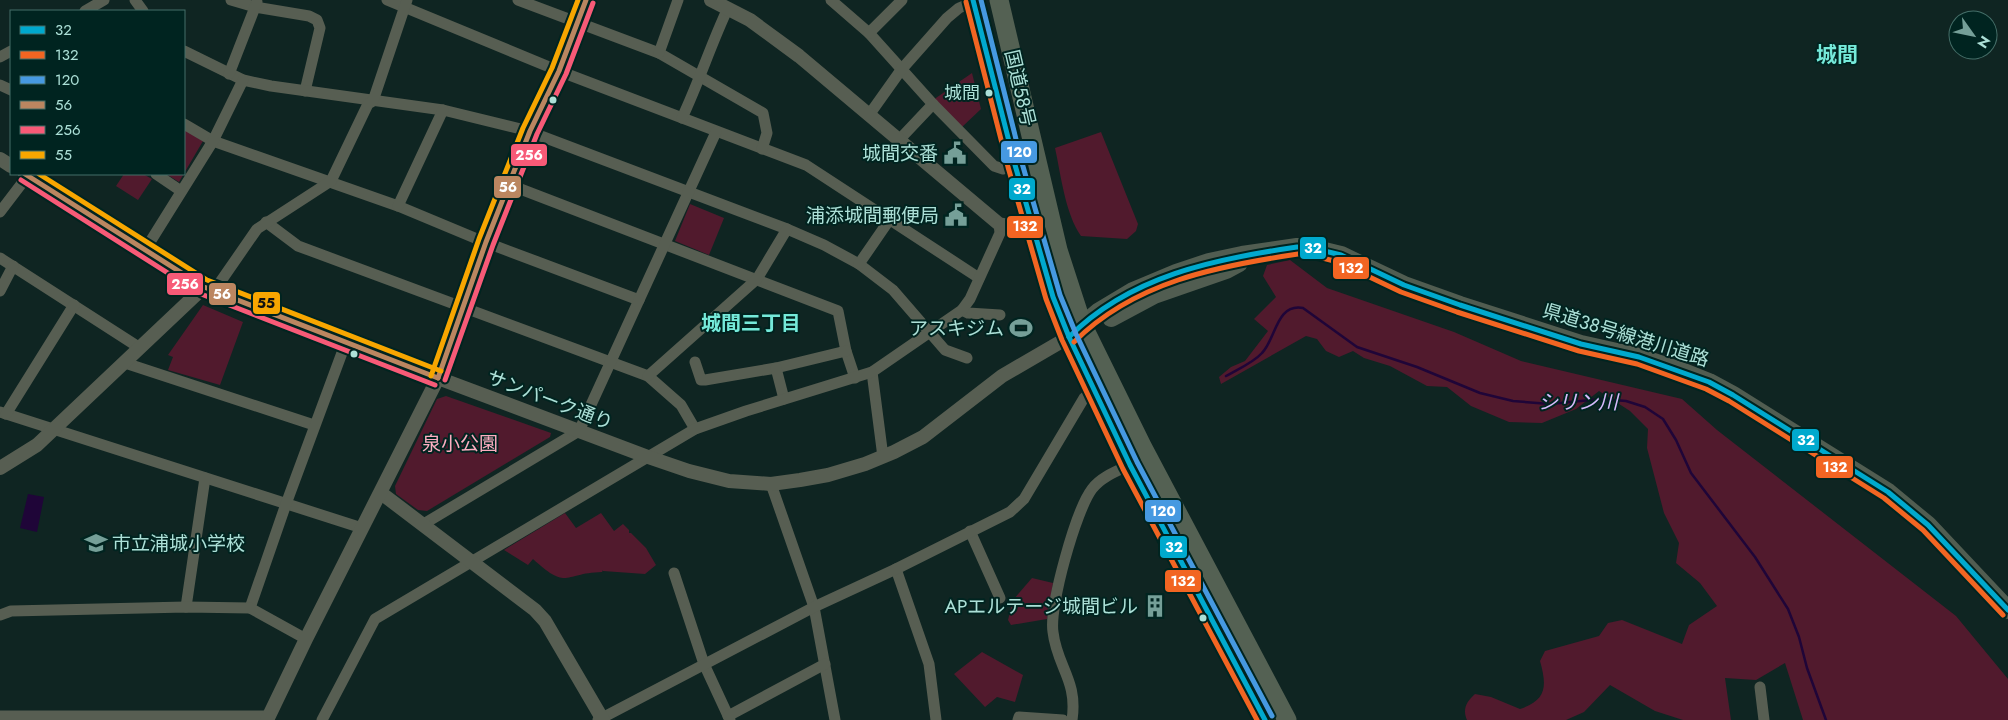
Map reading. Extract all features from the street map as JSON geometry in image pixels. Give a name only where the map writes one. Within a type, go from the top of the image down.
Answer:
[{"type":"highway","name":"国道58号","points":[[999,0],[1058,250],[1094,389],[1130,464],[1263,716]]},
{"type":"highway","name":"国道58号","points":[[974,1],[1015,165],[1053,297],[1079,332],[1287,720]]},
{"type":"main road","name":"県道38号線港川道路","points":[[1079,332],[1154,295],[1226,270],[1257,253],[1297,247],[1330,251],[1431,295],[1581,344],[1639,357],[1709,382],[1888,492],[1928,525],[2008,610]]},
{"type":"street","points":[[87,10],[104,0]]},
{"type":"street","points":[[231,0],[309,16],[320,23],[306,91]]},
{"type":"street","points":[[387,0],[406,4],[559,71],[806,165],[890,218],[979,278]]},
{"type":"street","points":[[518,0],[659,53],[763,114],[767,133],[762,149]]},
{"type":"street","points":[[0,716],[268,718],[438,378],[486,242],[530,131],[559,71],[586,0]]},
{"type":"street","points":[[659,53],[678,0]]},
{"type":"street","points":[[711,0],[750,20],[799,56],[998,224],[1013,228],[1031,220]]},
{"type":"street","points":[[869,33],[902,0]]},
{"type":"street","points":[[834,1],[869,33],[901,70],[994,166],[1003,170],[1015,165]]},
{"type":"street","points":[[869,115],[901,70],[948,18],[959,8],[974,1]]},
{"type":"street","points":[[229,74],[256,4]]},
{"type":"street","points":[[0,468],[37,445],[140,348],[209,289],[250,238],[266,222],[331,181],[368,104],[373,101],[406,4]]},
{"type":"street","points":[[682,118],[728,8]]},
{"type":"street","points":[[185,51],[243,80],[271,86],[443,110],[530,131],[787,229],[824,244],[859,264],[893,290],[945,350],[967,358]]},
{"type":"street","points":[[144,250],[213,141],[243,80]]},
{"type":"street","points":[[899,140],[933,104]]},
{"type":"street","points":[[398,206],[443,110]]},
{"type":"street","points":[[185,125],[213,141],[398,206],[486,242],[639,300]]},
{"type":"street","points":[[422,525],[579,431],[716,132]]},
{"type":"street","points":[[0,212],[26,175]]},
{"type":"street","name":"サンパーク通り","points":[[29,175],[144,250],[209,289],[648,457],[689,472],[729,481],[771,484],[828,475],[882,457],[923,437],[996,381],[1079,332]]},
{"type":"street","points":[[158,175],[182,191]]},
{"type":"street","points":[[510,185],[838,312],[846,351],[855,378]]},
{"type":"street","points":[[859,264],[890,218]]},
{"type":"street","points":[[266,222],[298,246],[648,376],[681,405],[695,429]]},
{"type":"street","points":[[322,720],[374,618],[473,562],[695,429],[872,372],[962,310],[970,300],[1000,233],[998,224]]},
{"type":"street","points":[[648,376],[756,279],[787,229]]},
{"type":"street","points":[[0,258],[140,348]]},
{"type":"street","points":[[0,291],[13,266]]},
{"type":"street","points":[[74,305],[3,413],[362,528]]},
{"type":"street","points":[[962,310],[968,313],[1000,315]]},
{"type":"street","points":[[250,608],[314,425],[346,342]]},
{"type":"street","points":[[695,362],[701,380],[776,368],[846,351]]},
{"type":"street","points":[[125,363],[314,425]]},
{"type":"street","points":[[776,368],[784,399]]},
{"type":"street","points":[[872,372],[882,457]]},
{"type":"street","points":[[381,493],[521,598],[545,621],[601,719],[814,607],[896,569],[1010,512],[1024,499],[1084,398],[1094,389]]},
{"type":"street","points":[[1072,720],[1074,708],[1072,690],[1069,678],[1055,647],[1052,630],[1069,542],[1092,490],[1101,480],[1130,464]]},
{"type":"street","points":[[186,608],[205,478]]},
{"type":"street","points":[[771,484],[814,607],[835,720]]},
{"type":"street","points":[[970,531],[1000,598]]},
{"type":"street","points":[[896,569],[929,664],[936,720]]},
{"type":"street","points":[[674,572],[704,664],[729,718],[825,664]]},
{"type":"street","points":[[0,615],[11,611],[250,608],[306,639]]},
{"type":"street","points":[[1760,687],[1764,720]]},
{"type":"street","points":[[1263,716],[1277,702]]},
{"type":"street","points":[[1018,720],[1020,717],[1063,720]]},
{"type":"green space","points":[[972,73],[981,109],[962,127],[933,100]]},
{"type":"green space","points":[[185,130],[203,141],[185,171]]},
{"type":"green space","points":[[1101,132],[1138,224],[1136,231],[1127,239],[1081,236],[1071,216],[1064,194],[1055,148]]},
{"type":"green space","points":[[123,175],[145,175],[152,179],[138,200],[116,186]]},
{"type":"green space","points":[[168,175],[183,175],[179,182]]},
{"type":"green space","points":[[690,204],[724,218],[709,255],[675,241]]},
{"type":"green space","points":[[1290,260],[1327,288],[1454,332],[1521,361],[1682,399],[1717,430],[1956,616],[2008,679],[2008,720],[1803,720],[1785,663],[1756,680],[1725,678],[1731,720],[1683,720],[1655,711],[1610,685],[1584,712],[1566,720],[1467,720],[1466,706],[1475,694],[1491,697],[1520,709],[1535,701],[1543,691],[1544,678],[1540,661],[1545,651],[1599,636],[1608,623],[1622,620],[1682,644],[1689,625],[1717,606],[1700,583],[1676,563],[1679,543],[1664,513],[1647,448],[1648,429],[1630,411],[1599,391],[1576,409],[1542,423],[1509,422],[1471,406],[1447,387],[1427,386],[1390,366],[1364,358],[1353,351],[1339,357],[1326,351],[1317,339],[1306,336],[1221,384],[1219,377],[1231,367],[1245,361],[1268,331],[1254,319],[1276,297],[1263,276],[1267,265]]},
{"type":"green space","points":[[203,305],[243,322],[220,385],[168,370],[173,357],[168,355]]},
{"type":"green space","name":"泉小公園","points":[[446,396],[551,433],[550,437],[427,511],[418,510],[396,494],[395,486],[437,399]]},
{"type":"green space","points":[[565,513],[576,528],[601,513],[614,531],[623,524],[629,530],[629,533],[646,548],[656,565],[645,574],[603,570],[602,572],[566,578],[553,575],[533,559],[528,565],[504,550]]},
{"type":"green space","points":[[1032,578],[1053,583],[1047,619],[1011,625],[1008,620],[1013,600]]},
{"type":"green space","points":[[982,652],[1023,675],[1015,702],[997,697],[985,707],[954,674]]},
{"type":"shaded area","points":[[28,494],[44,497],[37,532],[20,528]]},
{"type":"waterway","name":"シリン川","points":[[1226,376],[1250,363],[1262,353],[1267,347],[1282,316],[1287,311],[1294,308],[1303,308],[1357,347],[1417,367],[1480,393],[1513,401],[1550,404],[1601,399],[1626,401],[1645,407],[1663,419],[1676,440],[1691,473],[1755,557],[1788,609],[1826,720]]},
{"type":"transit line","name":"55","points":[[431,376],[479,239],[523,128],[552,68],[578,0]]},
{"type":"transit line","name":"56","points":[[438,378],[486,242],[530,131],[559,71],[586,0]]},
{"type":"transit line","name":"32","points":[[973,0],[1015,165],[1053,297],[1069,337],[1130,465],[1265,720]]},
{"type":"transit line","name":"120","points":[[981,0],[1022,163],[1060,295],[1076,334],[1137,462],[1272,716]]},
{"type":"transit line","name":"132","points":[[966,2],[1008,167],[1046,299],[1062,340],[1123,469],[1257,720]]},
{"type":"transit line","name":"256","points":[[445,380],[493,245],[537,134],[566,74],[593,3]]},
{"type":"transit line","name":"56","points":[[27,175],[204,287],[438,378]]},
{"type":"transit line","name":"55","points":[[41,175],[207,280],[441,371]]},
{"type":"transit line","name":"256","points":[[21,180],[201,294],[435,385]]},
{"type":"transit line","name":"32","points":[[1069,337],[1093,316],[1119,299],[1146,285],[1204,265],[1297,247],[1308,247],[1341,255],[1404,285],[1460,305],[1581,344],[1639,357],[1709,382],[1888,492],[1928,525],[2008,610]]},
{"type":"transit line","name":"132","points":[[1074,342],[1098,321],[1123,305],[1150,291],[1207,271],[1298,254],[1307,254],[1338,262],[1401,292],[1457,312],[1579,351],[1637,364],[1706,389],[1729,401],[1884,498],[1923,530],[2003,615]]},
{"type":"place","name":"城間","points":[[989,93]]},
{"type":"place","name":"城間交番","points":[[955,153]]},
{"type":"place","name":"浦添城間郵便局","points":[[956,215]]},
{"type":"place","name":"アスキジム","points":[[1021,328]]},
{"type":"place","name":"市立浦城小学校","points":[[96,543]]},
{"type":"place","name":"APエルテージ城間ビル","points":[[1155,606]]},
{"type":"district","name":"城間","points":[[1837,55]]},
{"type":"district","name":"城間三丁目","points":[[751,323]]}]
